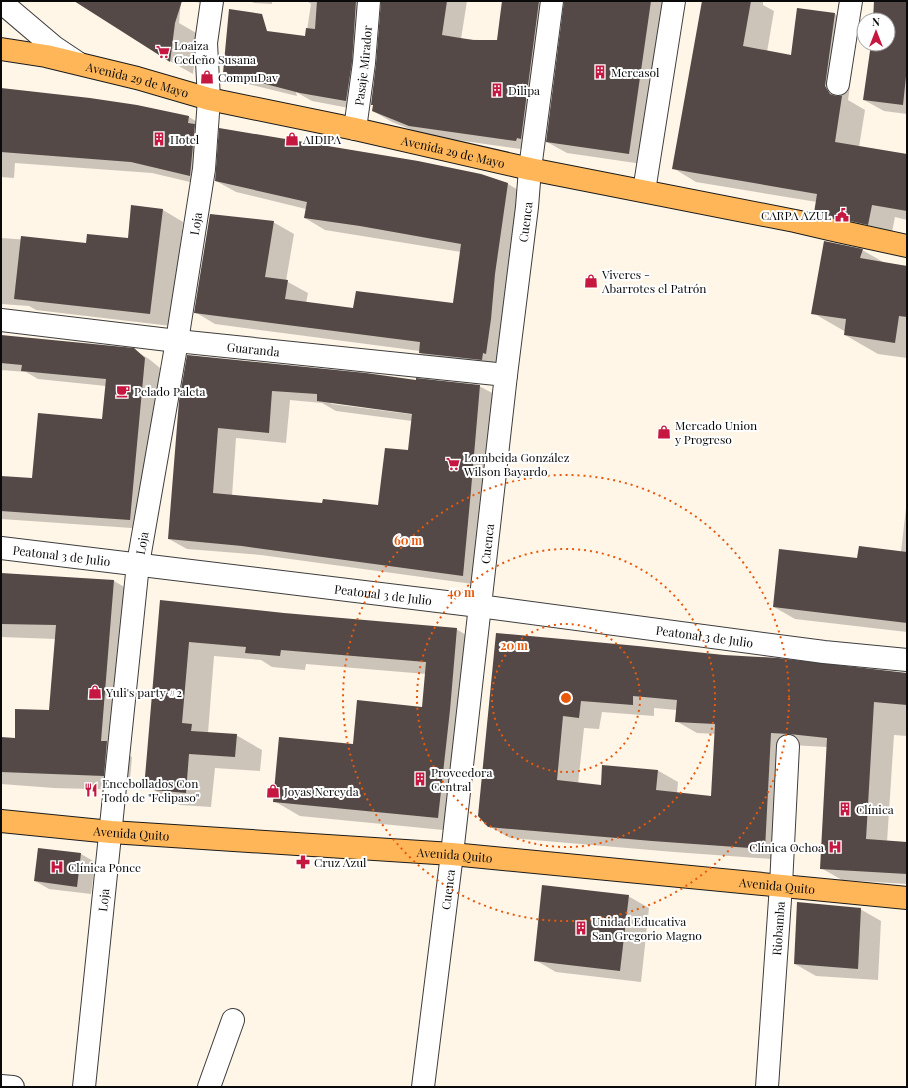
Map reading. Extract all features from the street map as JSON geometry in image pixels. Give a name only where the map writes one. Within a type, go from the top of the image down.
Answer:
[{"type":"main road","name":"Avenida 29 de Mayo","points":[[1,49],[46,56],[137,78],[209,99],[355,129],[530,169],[795,221],[907,246]]},
{"type":"main road","name":"Avenida Quito","points":[[1,821],[111,832],[452,854],[907,898]]},
{"type":"street","name":"Loja","points":[[84,1087],[138,564],[177,341],[204,169],[209,99],[206,43],[212,1]]},
{"type":"street","name":"Pasaje Mirador","points":[[355,129],[364,64],[370,1]]},
{"type":"street","name":"Cuenca","points":[[423,1087],[452,854],[479,606],[527,207],[530,169],[552,1]]},
{"type":"street","points":[[644,191],[674,1]]},
{"type":"street","points":[[838,84],[851,1]]},
{"type":"street","points":[[1,2],[54,47],[79,64]]},
{"type":"street","name":"Guaranda","points":[[1,320],[177,341],[506,375]]},
{"type":"street","name":"Peatonal 3 de Julio","points":[[1,548],[479,606],[824,652],[907,660]]},
{"type":"street","name":"Riobamba","points":[[767,1087],[781,885],[788,746]]},
{"type":"street","points":[[209,1087],[233,1020]]},
{"type":"street","points":[[1,1086],[13,1087]]},
{"type":"building","points":[[74,1],[182,1],[175,23],[170,62]]},
{"type":"building","points":[[317,1],[356,1],[352,62],[346,101],[300,93],[223,73],[229,9],[262,14],[267,31],[305,36],[306,28],[315,29]]},
{"type":"building","points":[[381,1],[447,1],[442,35],[473,40],[497,40],[502,1],[539,1],[521,139],[517,138],[516,141],[409,126],[372,111],[373,105],[371,105]]},
{"type":"building","name":"Mercasol","points":[[564,1],[651,1],[629,154],[546,142]]},
{"type":"building","points":[[702,1],[751,1],[743,46],[791,55],[797,8],[835,13],[825,86],[830,94],[842,96],[835,142],[907,154],[907,211],[872,205],[868,225],[814,213],[817,194],[672,169]]},
{"type":"building","points":[[874,1],[907,1],[907,67],[903,105],[863,100],[870,52],[896,52],[896,12],[873,12]]},
{"type":"building","points":[[1,88],[137,105],[189,116],[188,123],[195,124],[190,176],[131,162],[1,152]]},
{"type":"building","points":[[219,128],[418,161],[481,174],[508,183],[495,274],[486,354],[483,353],[482,360],[419,353],[420,342],[194,313],[210,214],[274,221],[265,277],[288,280],[285,299],[353,308],[356,291],[453,303],[461,244],[360,226],[304,218],[307,202],[215,181]]},
{"type":"building","points":[[131,205],[163,209],[150,314],[14,299],[21,236],[86,243],[87,234],[128,238]]},
{"type":"building","points":[[824,241],[863,249],[860,258],[907,266],[907,317],[899,316],[895,343],[844,335],[846,319],[811,314]]},
{"type":"building","points":[[1,335],[134,348],[145,358],[130,520],[1,511],[1,476],[32,478],[38,413],[102,419],[106,379],[21,371],[22,365],[1,363]]},
{"type":"building","points":[[187,355],[366,373],[416,380],[416,378],[480,385],[463,576],[242,546],[168,539],[179,401]],"holes":[[[272,391],[317,394],[317,401],[412,414],[408,450],[385,448],[378,505],[323,499],[322,503],[213,493],[218,428],[269,433]]]},
{"type":"building","points":[[859,546],[907,552],[907,623],[773,607],[779,549],[857,558]]},
{"type":"building","points":[[1,573],[114,580],[101,741],[107,741],[104,776],[1,772],[1,737],[15,738],[15,709],[49,710],[56,625],[1,624]]},
{"type":"building","points":[[160,600],[284,613],[457,628],[438,818],[273,802],[279,737],[353,744],[357,700],[422,707],[426,662],[281,650],[280,656],[245,653],[246,647],[189,642],[182,723],[192,724],[191,731],[237,734],[235,757],[189,754],[186,793],[153,790],[145,777]]},
{"type":"building","points":[[496,633],[724,655],[778,658],[907,673],[907,705],[874,702],[866,839],[907,842],[907,874],[820,869],[827,738],[771,733],[765,849],[488,827],[478,816]],"holes":[[[633,696],[677,700],[675,722],[715,724],[711,796],[656,790],[658,770],[602,765],[601,785],[557,780],[563,716],[579,718],[581,701],[633,705]]]},
{"type":"building","name":"Clínica Ponce","points":[[38,848],[81,853],[77,887],[34,881]]},
{"type":"building","name":"Unidad Educativa San Gregorio Magno","points":[[542,885],[629,895],[620,971],[534,961]]},
{"type":"building","points":[[797,902],[861,908],[858,969],[794,964]]},
{"type":"place","name":"Loaiza Cedeño Susana","points":[[163,52]]},
{"type":"place","name":"Mercasol","points":[[600,72]]},
{"type":"place","name":"CompuDav","points":[[207,77]]},
{"type":"place","name":"Dilipa","points":[[497,90]]},
{"type":"place","name":"Hotel","points":[[159,139]]},
{"type":"place","name":"AIDIPA","points":[[292,139]]},
{"type":"place","name":"CARPA AZUL","points":[[842,215]]},
{"type":"place","name":"Viveres - Abarrotes el Patrón","points":[[591,281]]},
{"type":"place","name":"Pelado Paleta","points":[[123,391]]},
{"type":"place","name":"Mercado Union y Progreso","points":[[664,432]]},
{"type":"place","name":"Lombeida González Wilson Bayardo","points":[[453,464]]},
{"type":"place","name":"Yuli's party #2","points":[[95,692]]},
{"type":"place","name":"Proveedora Central","points":[[420,779]]},
{"type":"place","name":"Encebollados Con Todo de \"Felipaso\"","points":[[91,790]]},
{"type":"place","name":"Joyas Nereyda","points":[[273,791]]},
{"type":"place","name":"Clínica","points":[[845,809]]},
{"type":"place","name":"Clínica Ochoa","points":[[835,847]]},
{"type":"place","name":"Cruz Azul","points":[[303,862]]},
{"type":"place","name":"Clínica Ponce","points":[[57,867]]},
{"type":"place","name":"Unidad Educativa San Gregorio Magno","points":[[581,928]]}]
